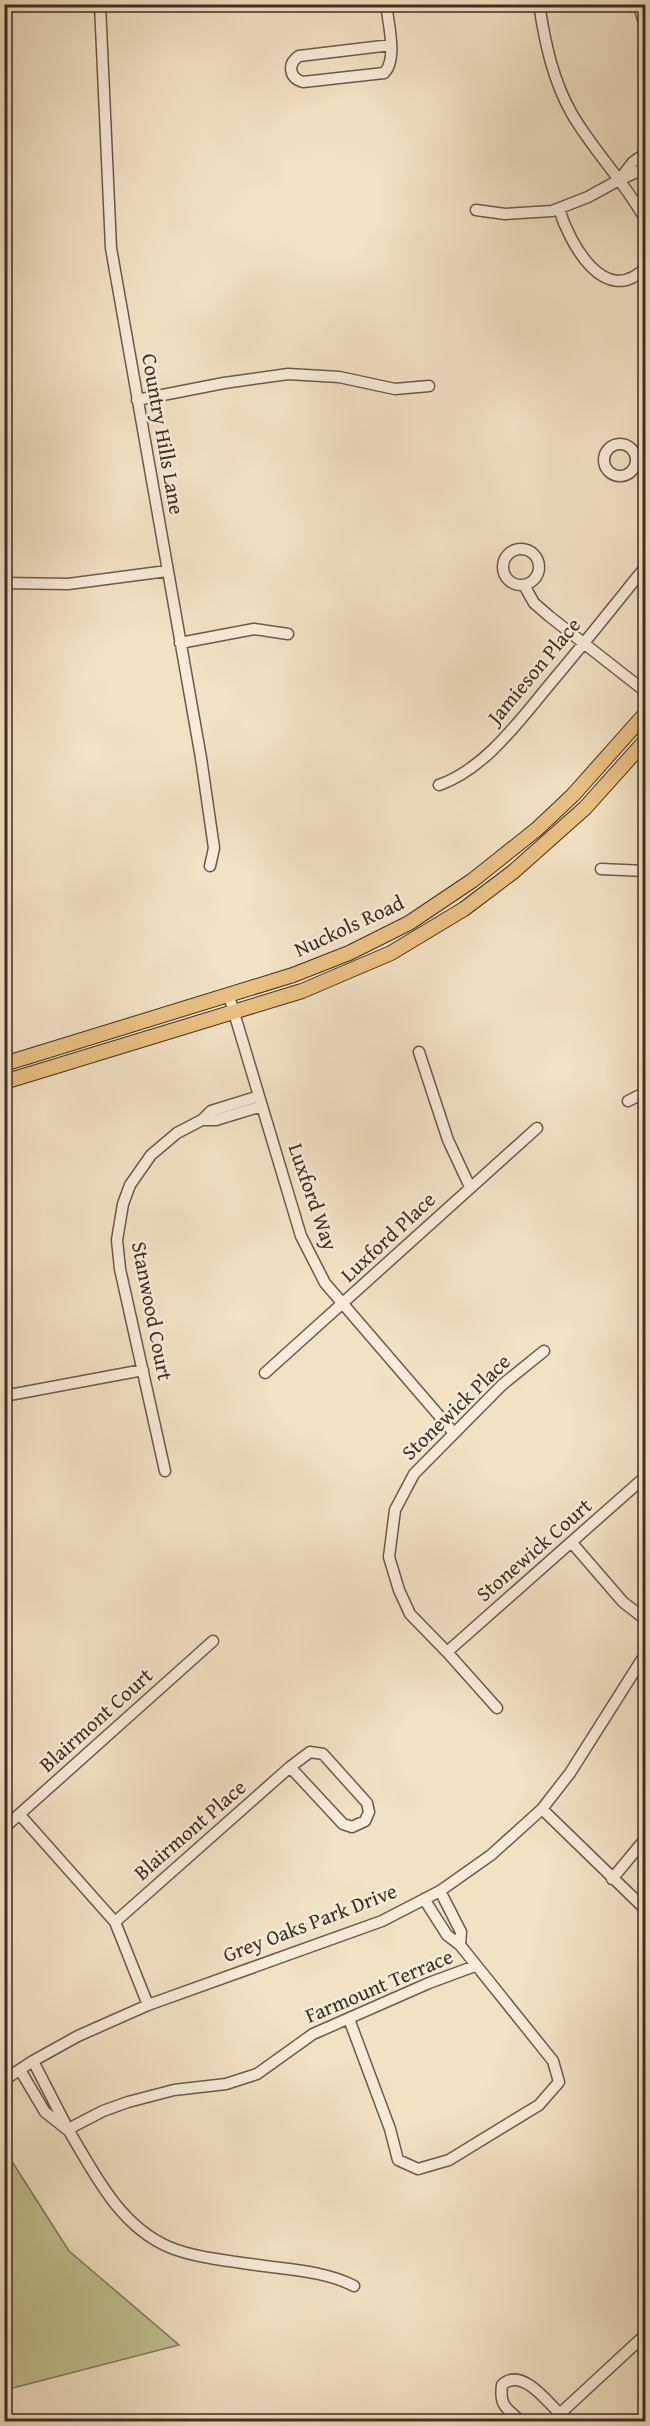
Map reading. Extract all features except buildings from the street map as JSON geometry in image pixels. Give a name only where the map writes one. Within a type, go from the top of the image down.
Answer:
[{"type":"main road","name":"Nuckols Road","points":[[4,1064],[292,975],[349,953],[409,923],[500,860],[537,829],[573,795],[645,713]]},
{"type":"main road","name":"Nuckols Road","points":[[4,1082],[302,991],[391,953],[464,909],[562,831],[645,740]]},
{"type":"street","name":"Country Hills Lane","points":[[100,4],[111,248],[213,831],[214,856],[210,866]]},
{"type":"street","points":[[386,4],[391,45],[392,61],[384,73],[308,82],[295,78],[291,70],[293,61],[299,56],[391,45]]},
{"type":"street","points":[[539,4],[548,52],[563,96],[581,128],[619,180],[645,221]]},
{"type":"street","points":[[638,4],[645,28]]},
{"type":"street","points":[[619,180],[633,162],[645,153]]},
{"type":"street","points":[[476,210],[525,214],[559,209],[645,168]]},
{"type":"street","points":[[559,209],[574,246],[598,274],[608,279],[623,280],[634,276],[645,267]]},
{"type":"street","points":[[137,400],[224,383],[288,374],[339,376],[395,388],[429,386]]},
{"type":"street","name":"Jamieson Place","points":[[439,785],[459,777],[504,737],[585,643],[645,566]]},
{"type":"street","points":[[4,583],[68,584],[167,571]]},
{"type":"street","points":[[524,585],[534,603],[645,692]]},
{"type":"street","points":[[180,643],[254,629],[288,634]]},
{"type":"street","points":[[601,869],[645,871]]},
{"type":"street","name":"Luxford Way","points":[[228,996],[234,1012],[247,1078],[260,1101],[301,1236],[325,1283],[454,1433]]},
{"type":"street","points":[[419,1053],[447,1140],[470,1187]]},
{"type":"street","points":[[628,1101],[645,1092]]},
{"type":"street","name":"Stanwood Court","points":[[165,1471],[118,1258],[118,1231],[123,1204],[130,1185],[151,1155],[177,1133],[202,1120],[216,1120],[260,1101]]},
{"type":"street","name":"Luxford Place","points":[[265,1373],[537,1128]]},
{"type":"street","name":"Stonewick Place","points":[[497,1708],[410,1614],[399,1590],[389,1557],[395,1510],[414,1474],[502,1385],[544,1350]]},
{"type":"street","points":[[4,1396],[143,1370]]},
{"type":"street","name":"Stonewick Court","points":[[447,1652],[645,1476]]},
{"type":"street","points":[[572,1543],[623,1602],[645,1620]]},
{"type":"street","name":"Blairmont Court","points":[[4,1828],[213,1641]]},
{"type":"street","name":"Grey Oaks Park Drive","points":[[4,2080],[78,2036],[148,2005],[382,1921],[440,1891],[491,1855],[542,1809],[570,1773],[645,1653]]},
{"type":"street","name":"Blairmont Place","points":[[115,1922],[290,1767],[305,1754],[314,1751],[323,1754],[367,1803],[369,1812],[365,1821],[352,1827],[343,1824],[290,1767]]},
{"type":"street","points":[[542,1809],[645,1910]]},
{"type":"street","points":[[20,1815],[115,1922],[148,2005]]},
{"type":"street","points":[[612,1879],[645,1838]]},
{"type":"street","points":[[440,1891],[460,1932],[460,1945]]},
{"type":"street","points":[[349,2019],[390,2129],[398,2160],[418,2169],[448,2160],[540,2105],[559,2082],[553,2061],[460,1945],[447,1935],[424,1899]]},
{"type":"street","name":"Farmount Terrace","points":[[69,2131],[103,2111],[129,2102],[174,2090],[226,2084],[257,2074],[313,2034],[429,1983],[475,1966]]},
{"type":"street","points":[[33,2061],[69,2131],[106,2193],[133,2223],[170,2247],[207,2256],[297,2270],[342,2280],[354,2286]]},
{"type":"street","points":[[20,2070],[45,2112],[69,2131]]},
{"type":"street","points":[[551,2421],[645,2334]]},
{"type":"street","points":[[522,2421],[505,2408],[501,2401],[502,2385],[511,2380],[519,2380],[527,2384],[559,2413]]},
{"type":"green space","points":[[4,2149],[69,2251],[179,2345],[5,2390]]}]
